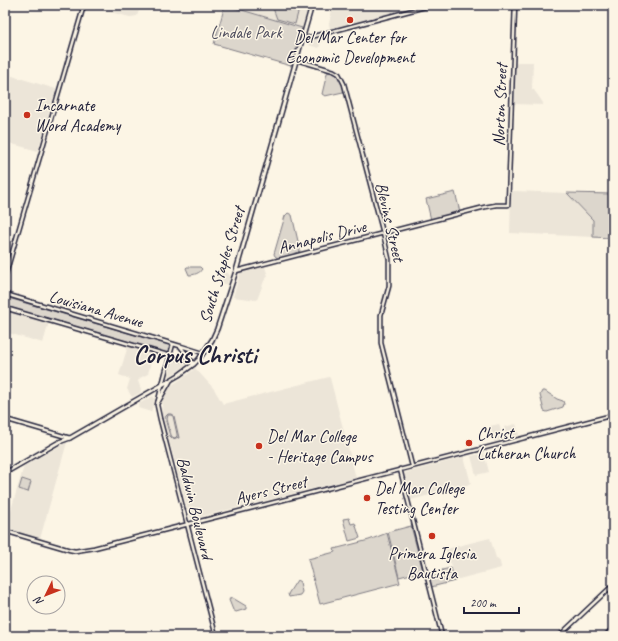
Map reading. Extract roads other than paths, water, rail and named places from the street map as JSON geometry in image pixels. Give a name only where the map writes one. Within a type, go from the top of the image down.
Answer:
[{"type":"highway","points":[[606,636],[613,632]]},
{"type":"main road","points":[[5,277],[84,5]]},
{"type":"main road","name":"South Staples Street","points":[[5,474],[171,380],[194,364],[204,353],[217,330],[236,271],[312,5]]},
{"type":"main road","points":[[302,39],[432,5]]},
{"type":"main road","name":"Norton Street","points":[[508,205],[515,5]]},
{"type":"main road","name":"Blevins Street","points":[[297,60],[338,74],[344,84],[389,259],[389,286],[381,315],[381,343],[412,466]]},
{"type":"main road","name":"Annapolis Drive","points":[[236,271],[485,207],[508,205]]},
{"type":"main road","name":"Louisiana Avenue","points":[[5,294],[204,353]]},
{"type":"main road","name":"Louisiana Avenue","points":[[5,308],[51,320],[194,364]]},
{"type":"main road","name":"Baldwin Boulevard","points":[[173,344],[157,405],[216,636]]},
{"type":"main road","points":[[180,346],[194,364]]},
{"type":"main road","points":[[158,402],[171,380]]},
{"type":"main road","name":"Ayers Street","points":[[5,532],[75,551],[94,548],[613,415]]},
{"type":"main road","points":[[5,419],[70,438]]},
{"type":"main road","points":[[400,469],[442,636]]},
{"type":"main road","points":[[559,636],[613,585]]},
{"type":"main road","points":[[606,636],[613,628]]},
{"type":"place","name":"Del Mar Center for Economic Development","points":[[350,20]]},
{"type":"place","name":"Incarnate Word Academy","points":[[27,115]]},
{"type":"place","name":"Christ Lutheran Church","points":[[469,443]]},
{"type":"place","name":"Del Mar College - Heritage Campus","points":[[259,446]]},
{"type":"place","name":"Del Mar College Testing Center","points":[[367,498]]},
{"type":"place","name":"Primera Iglesia Bautista","points":[[432,536]]},
{"type":"district","name":"Corpus Christi","points":[[195,355]]},
{"type":"park label","name":"Lindale Park","points":[[246,32]]}]
